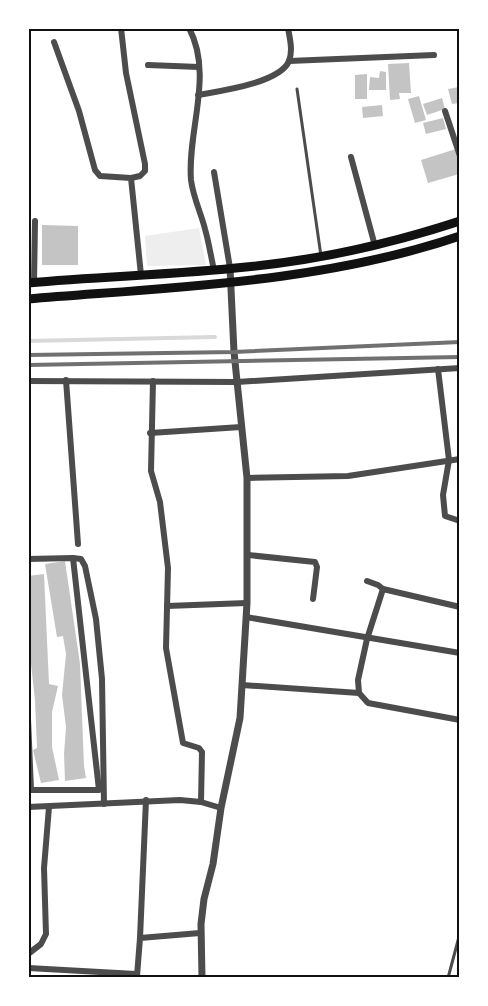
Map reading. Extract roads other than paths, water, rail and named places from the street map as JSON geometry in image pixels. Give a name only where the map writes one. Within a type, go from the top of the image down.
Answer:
[{"type":"highway","points":[[31,283],[214,270],[321,256],[375,246],[459,221]]},
{"type":"highway","points":[[28,298],[231,282],[347,266],[434,245],[459,236]]},
{"type":"street","points":[[54,42],[79,111],[95,170],[100,176],[132,178],[146,171],[126,73],[121,28]]},
{"type":"street","points":[[189,28],[194,37],[199,67],[198,95],[191,146],[192,183],[214,270]]},
{"type":"street","points":[[198,95],[248,85],[280,71],[289,61],[291,46],[288,28]]},
{"type":"street","points":[[289,61],[434,55]]},
{"type":"street","points":[[147,65],[199,67]]},
{"type":"street","points":[[445,111],[459,156]]},
{"type":"street","points":[[351,157],[375,246]]},
{"type":"street","points":[[202,978],[200,933],[204,899],[213,864],[221,808],[240,718],[248,555],[247,478],[234,352],[230,268],[214,172]]},
{"type":"street","points":[[132,178],[141,275]]},
{"type":"street","points":[[31,283],[36,221]]},
{"type":"street","points":[[28,381],[237,382],[459,368]]},
{"type":"street","points":[[438,369],[449,460],[443,495],[444,511],[445,516],[459,521]]},
{"type":"street","points":[[66,380],[78,544]]},
{"type":"street","points":[[153,381],[150,433],[151,471],[160,502],[168,568],[166,648],[183,743],[198,748],[202,752],[201,802]]},
{"type":"street","points":[[150,433],[241,427]]},
{"type":"street","points":[[247,478],[368,474],[459,459]]},
{"type":"street","points":[[248,555],[315,562],[318,567],[313,599]]},
{"type":"street","points":[[28,559],[73,558],[81,559],[85,566],[96,619],[102,679],[104,804]]},
{"type":"street","points":[[28,719],[30,790],[99,790],[73,558]]},
{"type":"street","points":[[367,581],[383,589],[459,607]]},
{"type":"street","points":[[383,589],[367,639],[358,681],[359,693],[368,703],[459,720]]},
{"type":"street","points":[[167,606],[247,603]]},
{"type":"street","points":[[246,618],[459,653]]},
{"type":"street","points":[[242,685],[359,693]]},
{"type":"street","points":[[28,968],[137,976],[146,800]]},
{"type":"street","points":[[28,807],[180,800],[201,802],[221,808]]},
{"type":"street","points":[[28,954],[41,944],[46,934],[44,868],[49,807]]},
{"type":"street","points":[[140,938],[200,933]]},
{"type":"lane","points":[[297,89],[321,256]]},
{"type":"lane","points":[[448,978],[459,933]]},
{"type":"waterway","points":[[28,341],[215,337]]},
{"type":"railway","points":[[28,355],[234,352],[460,342]]},
{"type":"railway","points":[[28,365],[460,357]]}]
